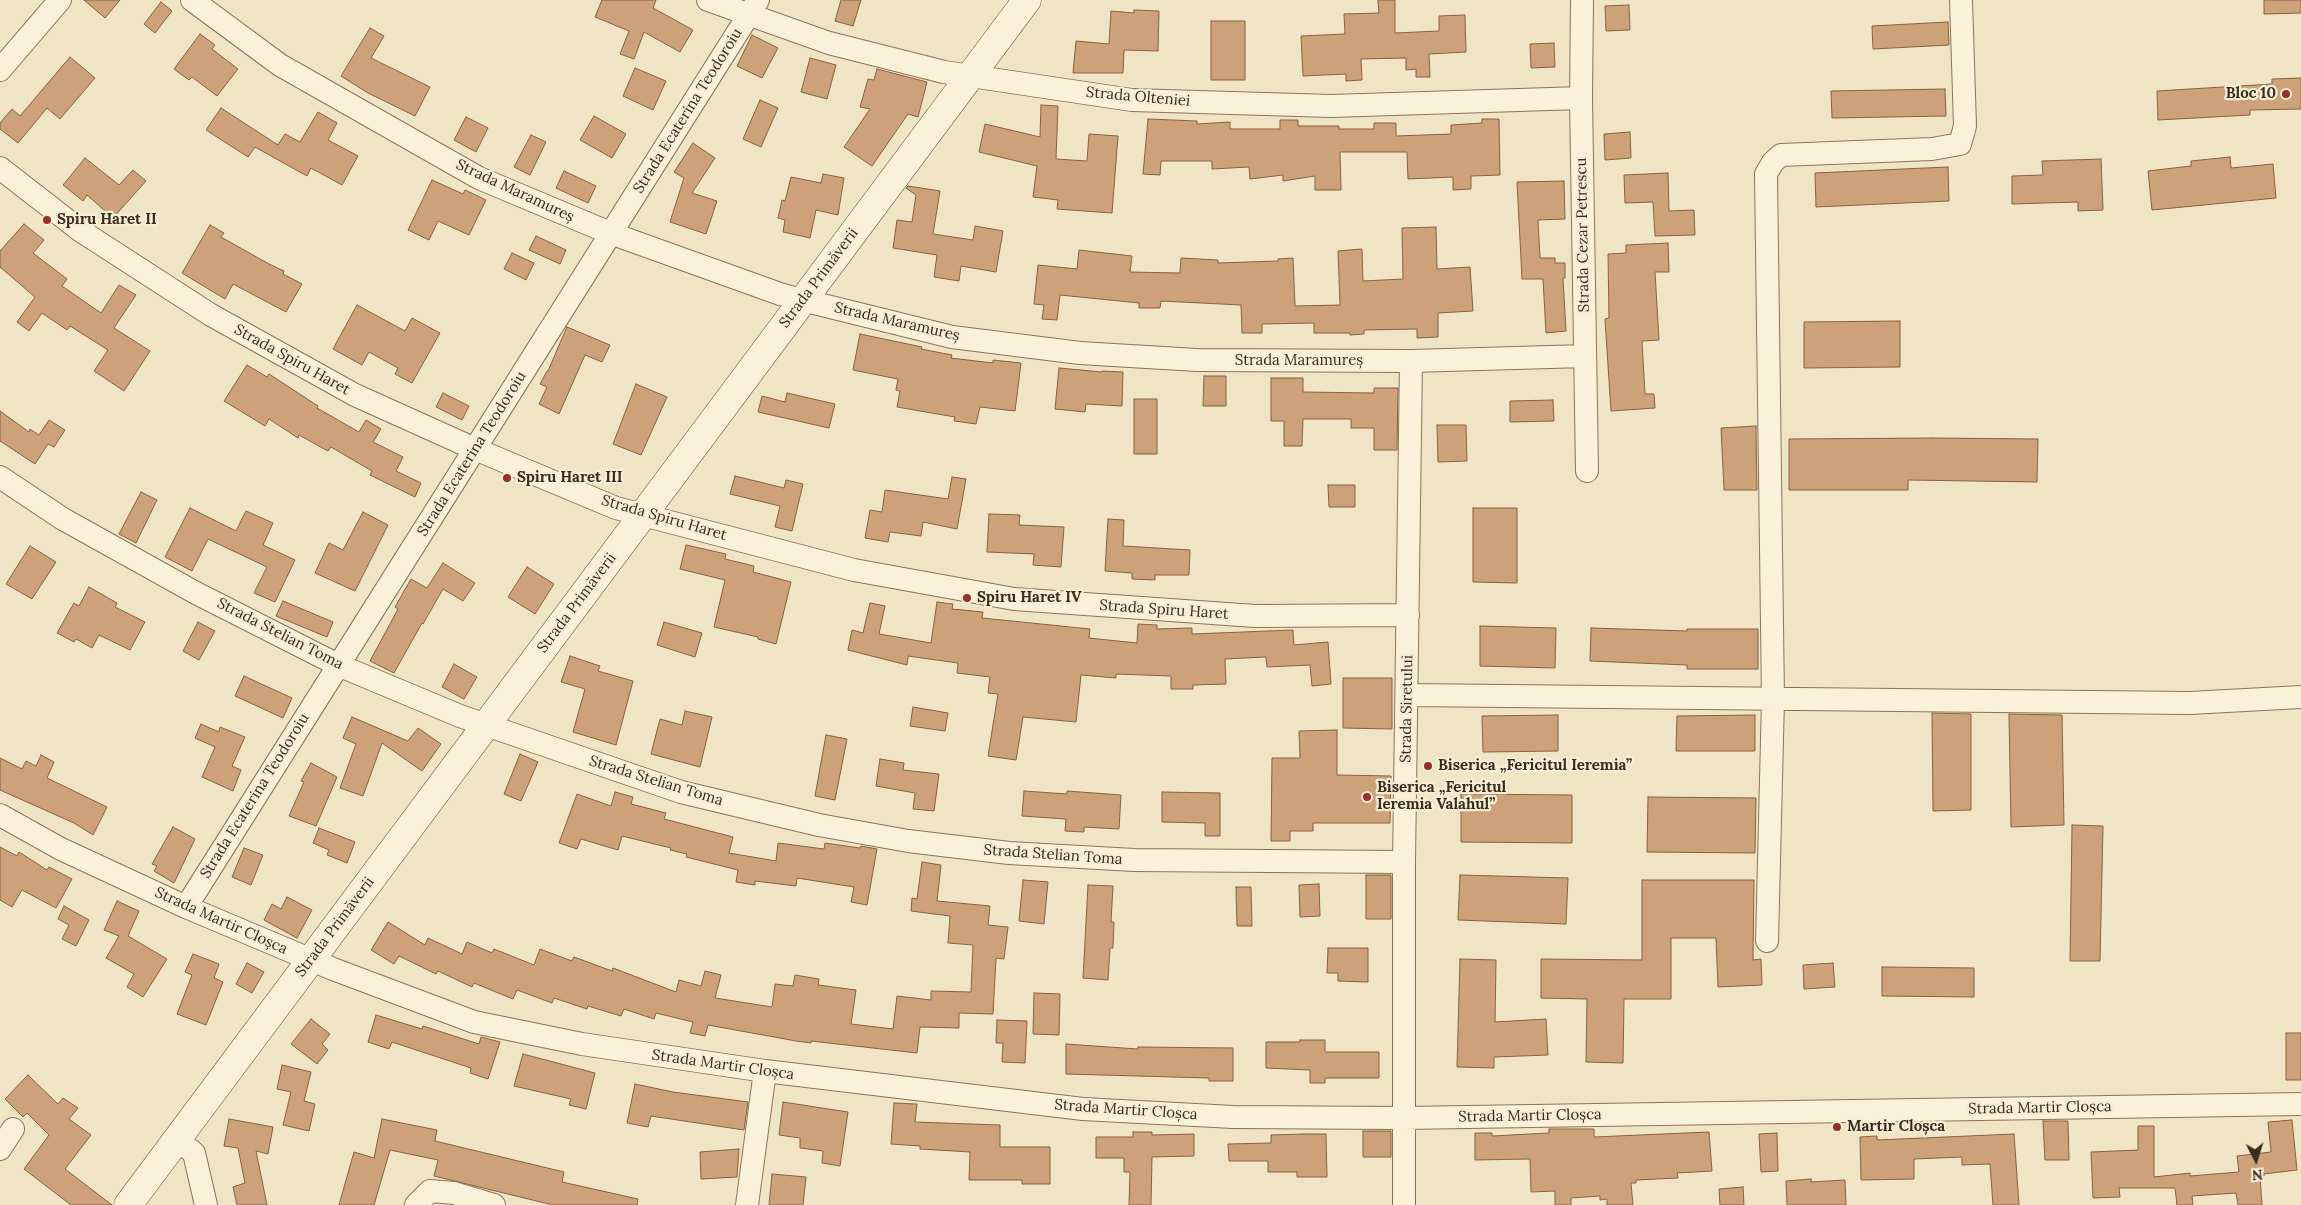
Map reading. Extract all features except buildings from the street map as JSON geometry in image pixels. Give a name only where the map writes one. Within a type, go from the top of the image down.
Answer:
[{"type":"main road","name":"Strada Primăverii","points":[[128,1205],[1027,0]]},
{"type":"street","points":[[0,70],[60,0]]},
{"type":"street","name":"Strada Maramureș","points":[[192,0],[280,65],[479,178],[610,233],[780,294],[802,300],[952,337],[1080,353],[1197,360],[1411,361],[1585,356]]},
{"type":"street","name":"Strada Olteniei","points":[[708,0],[753,7],[829,43],[944,72],[1132,100],[1331,106],[1581,98]]},
{"type":"street","name":"Strada Cezar Petrescu","points":[[1582,0],[1581,98],[1587,471]]},
{"type":"street","points":[[1767,941],[1773,699],[1766,174],[1773,162],[1781,155],[1932,150],[1960,144],[1965,126],[1961,0]]},
{"type":"street","name":"Strada Ecaterina Teodoroiu","points":[[186,907],[753,7]]},
{"type":"street","name":"Strada Spiru Haret","points":[[0,168],[81,231],[211,315],[355,395],[475,449],[616,508],[854,570],[1014,599],[1254,616],[1408,615]]},
{"type":"street","name":"Strada Siretului","points":[[1404,1205],[1404,862],[1408,695],[1411,361]]},
{"type":"street","name":"Strada Stelian Toma","points":[[0,477],[63,519],[196,593],[338,664],[460,716],[681,792],[819,826],[908,841],[1009,853],[1134,860],[1404,862]]},
{"type":"street","points":[[1408,695],[2190,703],[2301,697]]},
{"type":"street","name":"Strada Martir Cloșca","points":[[0,815],[61,849],[186,907],[310,960],[474,1022],[591,1046],[766,1071],[1083,1109],[1233,1116],[1404,1118],[2301,1104]]},
{"type":"street","points":[[747,1205],[766,1071]]},
{"type":"street","points":[[0,1149],[13,1129]]},
{"type":"street","points":[[178,1140],[194,1153],[206,1205]]},
{"type":"street","points":[[416,1205],[430,1191],[454,1193],[494,1205]]},
{"type":"place","name":"Bloc 10","points":[[2286,94]]},
{"type":"place","name":"Spiru Haret II","points":[[47,220]]},
{"type":"place","name":"Spiru Haret III","points":[[507,478]]},
{"type":"place","name":"Spiru Haret IV","points":[[967,598]]},
{"type":"place","name":"Biserica „Fericitul Ieremia”","points":[[1428,766]]},
{"type":"place","name":"Biserica „Fericitul Ieremia Valahul”","points":[[1367,797]]},
{"type":"place","name":"Martir Cloșca","points":[[1837,1127]]}]
